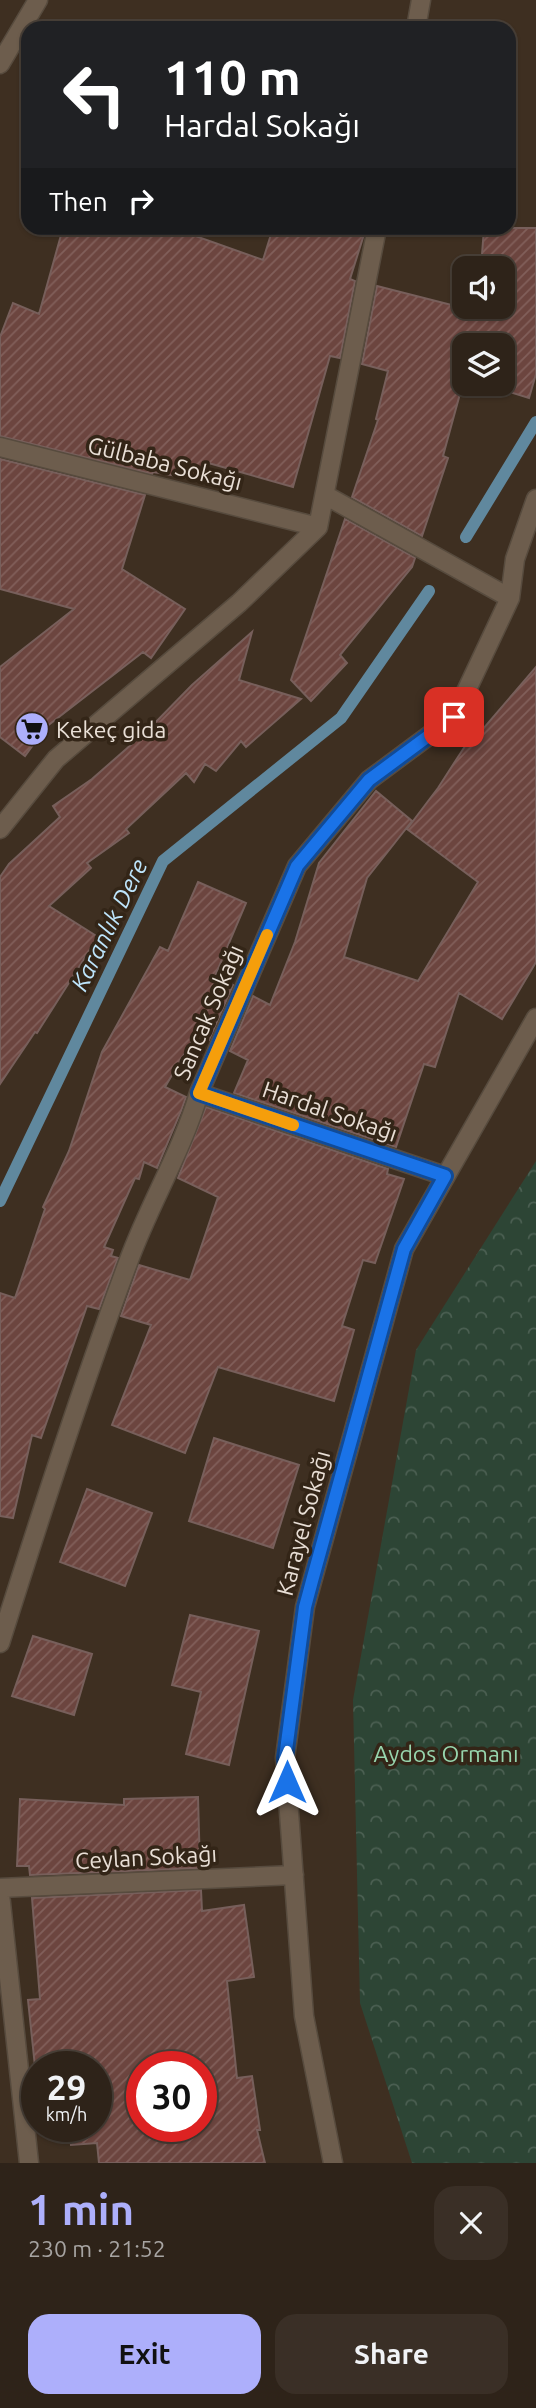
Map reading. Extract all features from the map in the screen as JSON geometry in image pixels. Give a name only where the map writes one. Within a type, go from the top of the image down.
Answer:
[{"type":"street","points":[[26,21],[38,0]]},
{"type":"street","points":[[417,21],[421,0]]},
{"type":"street","points":[[0,64],[21,29]]},
{"type":"street","points":[[0,829],[56,759],[239,603],[318,527],[376,235]]},
{"type":"street","name":"Gülbaba Sokağı","points":[[0,446],[318,527]]},
{"type":"street","points":[[325,495],[510,598]]},
{"type":"street","name":"Sancak Sokağı","points":[[0,1643],[67,1432],[131,1256],[190,1125],[199,1093],[297,866],[369,780],[454,717],[510,598],[515,558],[536,499]]},
{"type":"street","name":"Karayel Sokağı","points":[[333,2163],[304,2015],[285,1758],[305,1607],[404,1249],[536,1018]]},
{"type":"street","name":"Hardal Sokağı","points":[[199,1093],[445,1176]]},
{"type":"street","name":"Ceylan Sokağı","points":[[0,1888],[294,1875]]},
{"type":"street","points":[[0,1894],[29,2163]]},
{"type":"green space","name":"Aydos Ormanı","points":[[536,1161],[536,2163],[412,2163],[360,2003],[353,1700],[416,1350]]},
{"type":"building","points":[[516,228],[536,228],[536,374],[529,398],[515,394],[515,333],[452,333],[452,396],[459,396],[443,456],[448,458],[422,536],[352,497],[378,420],[376,419],[388,371],[362,364],[377,286],[452,305],[452,319],[515,319],[515,256],[482,256],[483,235],[516,235]]},
{"type":"building","points":[[61,235],[193,235],[263,260],[271,235],[364,235],[350,279],[355,281],[340,358],[330,356],[293,487],[205,462],[202,480],[153,472],[152,474],[0,436],[0,337],[13,303],[39,314]]},
{"type":"building","points":[[0,459],[145,495],[122,569],[185,609],[151,658],[143,652],[46,727],[25,756],[0,737],[0,667],[74,609],[0,589]]},
{"type":"building","points":[[345,519],[415,558],[412,567],[340,655],[347,663],[311,701],[291,680]]},
{"type":"building","points":[[252,632],[239,680],[301,699],[246,747],[241,741],[216,771],[205,764],[194,782],[186,773],[126,829],[129,833],[87,863],[91,868],[49,906],[98,937],[37,1033],[35,1032],[0,1084],[0,877],[9,864],[60,817],[53,806],[92,779]]},
{"type":"building","points":[[536,667],[536,962],[502,1019],[459,993],[435,1067],[424,1064],[396,1147],[234,1093],[248,1060],[230,1051],[253,996],[270,1005],[295,942],[319,863],[376,791],[412,821],[367,878],[344,957],[418,981],[478,882],[407,829],[438,788],[478,726],[483,729]]},
{"type":"building","points":[[198,882],[246,903],[215,976],[233,985],[209,1040],[196,1034],[165,1087],[186,1097],[181,1111],[157,1168],[144,1162],[139,1179],[135,1178],[104,1247],[113,1250],[111,1256],[118,1258],[99,1309],[87,1306],[41,1438],[32,1435],[13,1518],[0,1516],[0,1293],[15,1298],[45,1209],[43,1207],[69,1151],[102,1052],[160,947],[168,951]]},
{"type":"building","points":[[206,1107],[388,1169],[387,1174],[404,1179],[375,1263],[363,1260],[342,1326],[354,1330],[334,1401],[218,1367],[185,1453],[112,1425],[151,1325],[121,1316],[139,1265],[190,1280],[218,1197],[178,1178]]},
{"type":"building","points":[[214,1438],[299,1465],[273,1548],[189,1521]]},
{"type":"building","points":[[87,1489],[152,1513],[125,1586],[60,1562]]},
{"type":"building","points":[[190,1615],[259,1631],[229,1765],[186,1754],[201,1692],[172,1685]]},
{"type":"building","points":[[33,1636],[92,1654],[74,1715],[12,1696]]},
{"type":"building","points":[[198,1797],[200,1868],[30,1875],[29,1866],[17,1866],[20,1799],[124,1805],[124,1799]]},
{"type":"building","points":[[201,1890],[202,1911],[244,1905],[254,1977],[227,1981],[237,2078],[252,2076],[260,2130],[257,2130],[265,2163],[99,2163],[97,2143],[71,2145],[71,2142],[112,2142],[112,2051],[33,2051],[28,2000],[40,1999],[32,1898]]},
{"type":"waterway","name":"Karanlık Dere","points":[[466,537],[536,422]]},
{"type":"waterway","name":"Karanlık Dere","points":[[0,1201],[163,861],[341,718],[429,591]]},
{"type":"slow traffic","points":[[267,935],[199,1093],[293,1125]]},
{"type":"place","name":"Kekeç gida","points":[[32,729]]},
{"type":"route","points":[[287,1782],[285,1758],[305,1607],[404,1249],[445,1176],[199,1093],[297,866],[369,780],[454,717]]}]
